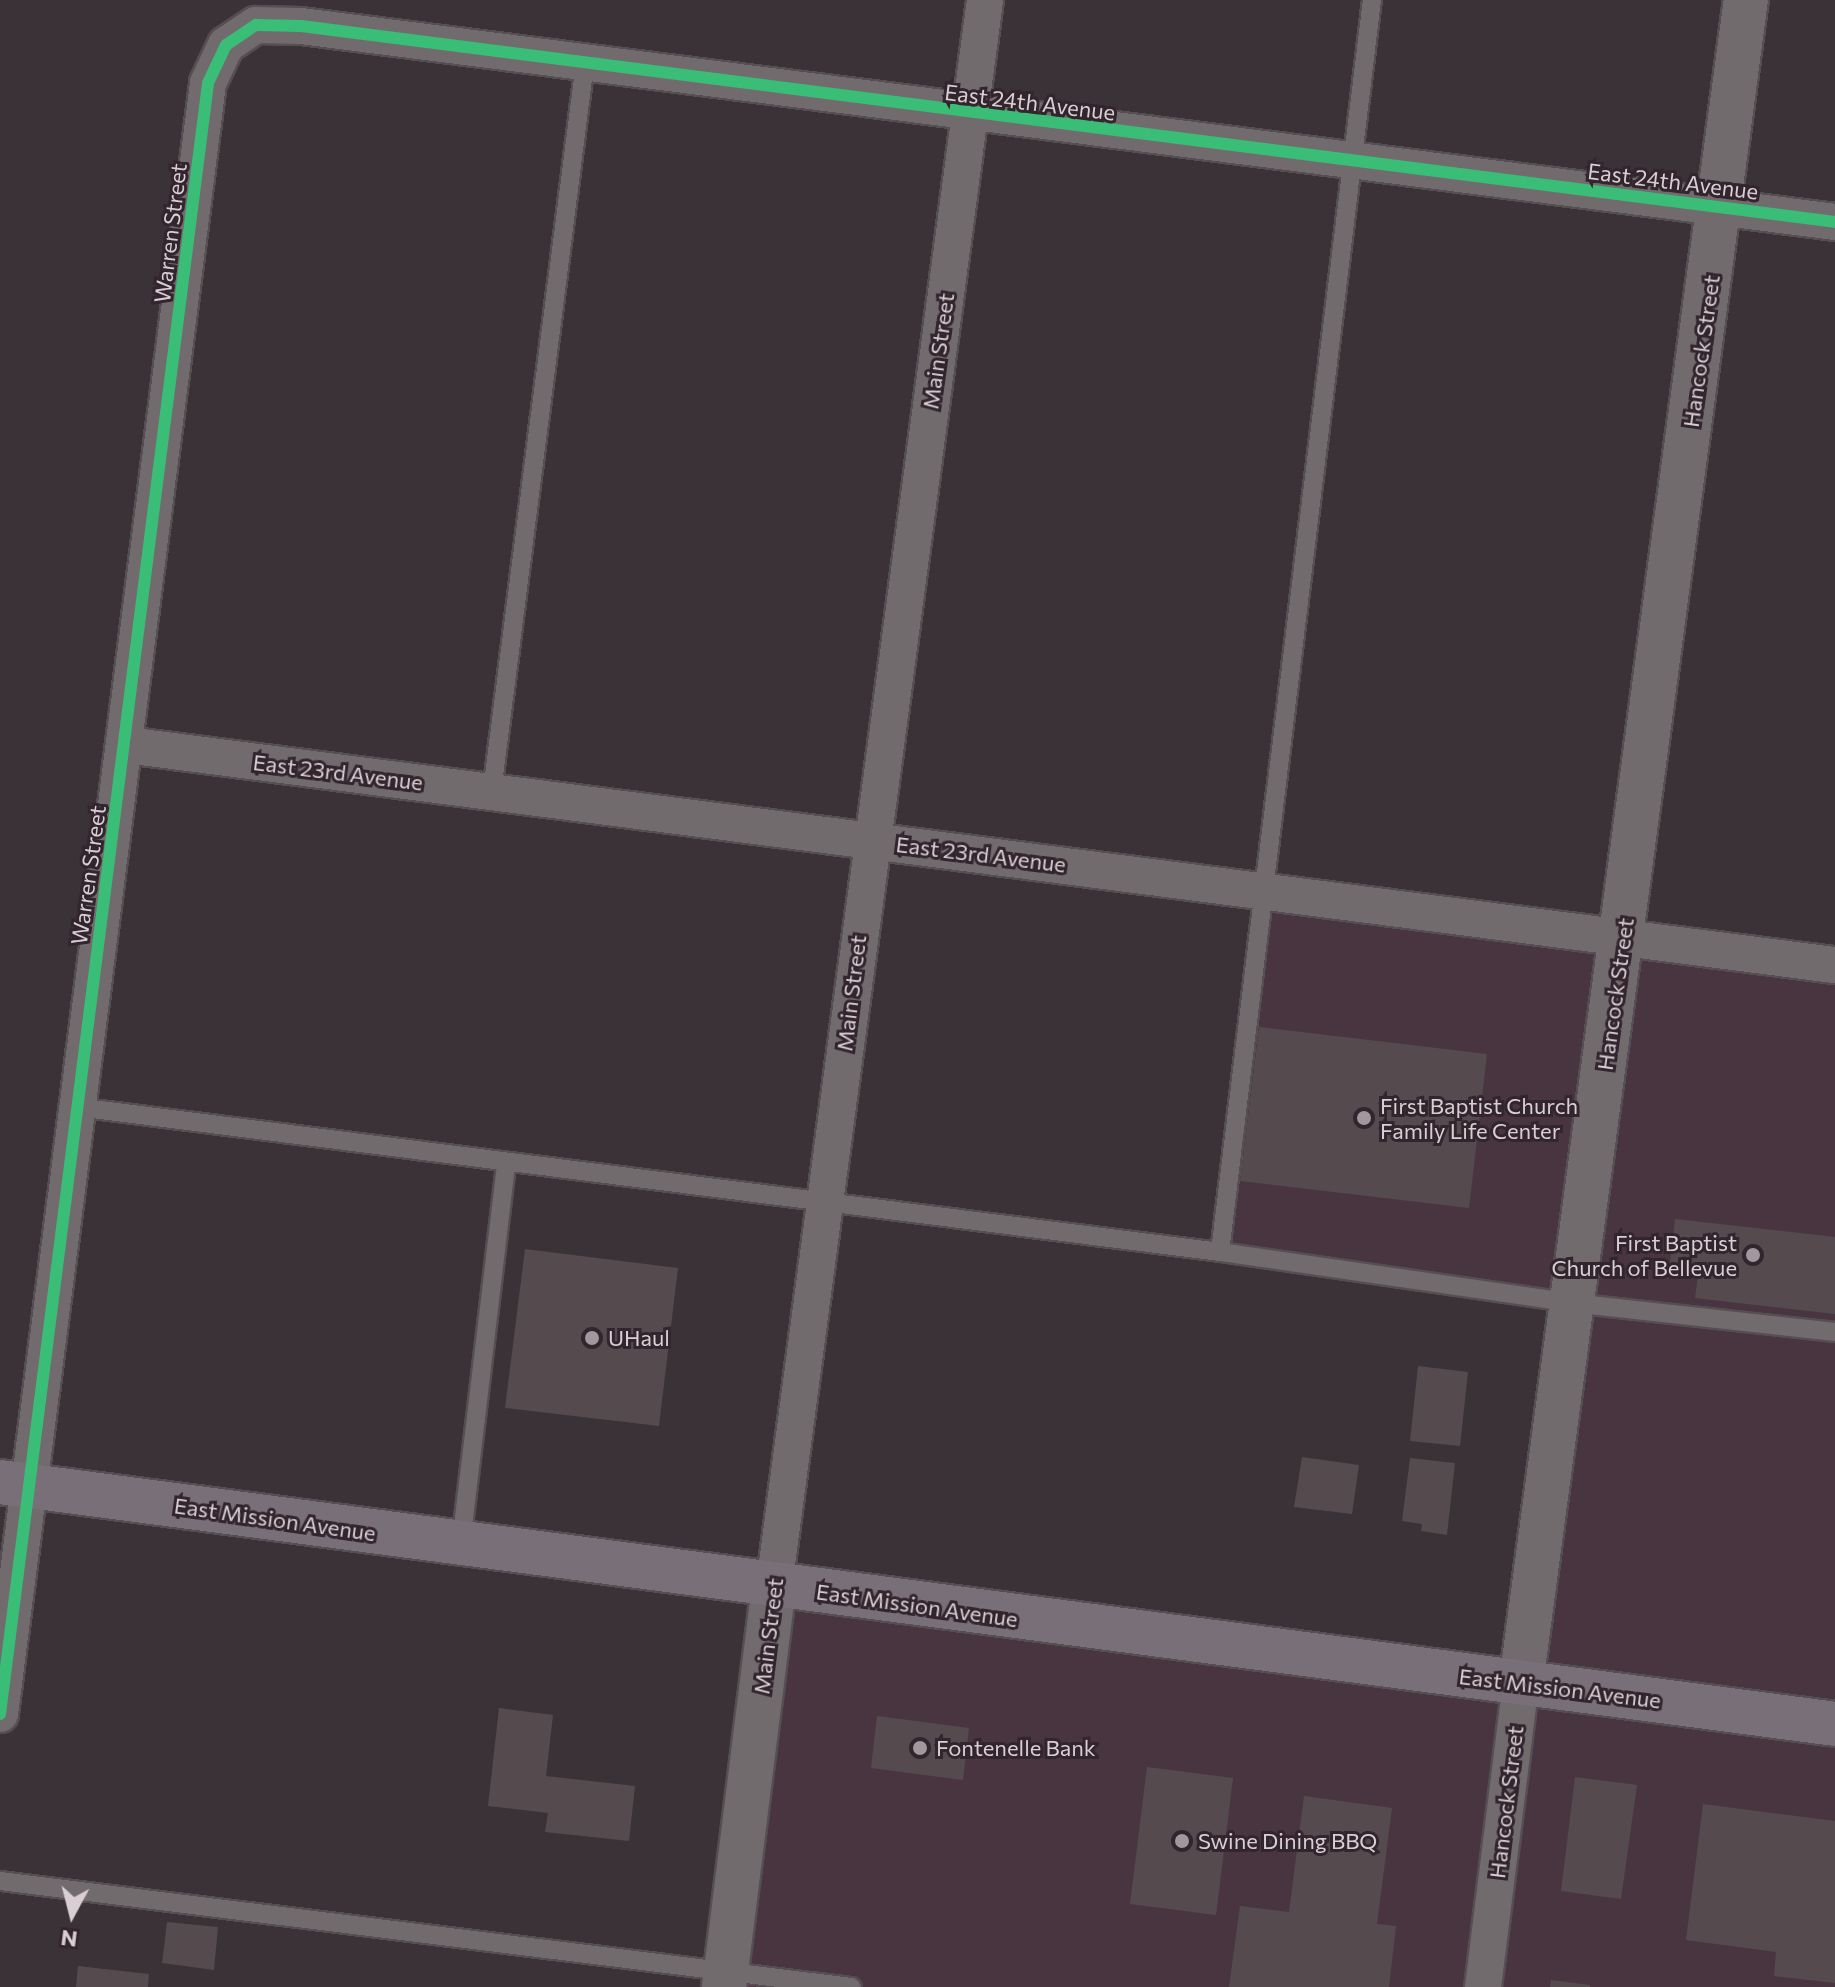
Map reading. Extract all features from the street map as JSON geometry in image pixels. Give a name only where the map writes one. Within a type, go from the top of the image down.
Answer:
[{"type":"main road","name":"East Mission Avenue","points":[[14,1484],[1835,1724]]},
{"type":"street","name":"Main Street","points":[[725,1979],[826,1204],[870,839],[985,0]]},
{"type":"street","name":"Hancock Street","points":[[1483,1987],[1746,0]]},
{"type":"street","name":"East 24th Avenue","points":[[226,45],[256,25],[301,26],[971,115],[1835,222]]},
{"type":"street","name":"Warren Street","points":[[0,1714],[14,1484],[77,1107],[126,745],[208,83],[226,45]]},
{"type":"street","name":"East 23rd Avenue","points":[[126,745],[1835,965]]},
{"type":"lane","points":[[1220,1252],[1261,890],[1372,0]]},
{"type":"lane","points":[[492,791],[585,63]]},
{"type":"lane","points":[[77,1107],[1220,1252],[1572,1303],[1835,1332]]},
{"type":"lane","points":[[461,1543],[506,1163]]},
{"type":"lane","points":[[0,1881],[725,1979],[851,1987]]},
{"type":"shaded area","points":[[1261,890],[1835,963],[1835,1987],[724,1987],[774,1586],[1520,1683],[1572,1303],[1220,1252]]},
{"type":"building","name":"First Baptist Church Family Life Center","points":[[1259,1027],[1487,1054],[1469,1208],[1240,1181]]},
{"type":"building","name":"First Baptist Church of Bellevue","points":[[1675,1219],[1835,1237],[1835,1314],[1695,1298],[1698,1275],[1669,1272]]},
{"type":"building","name":"UHaul","points":[[525,1249],[678,1268],[659,1426],[505,1408]]},
{"type":"building","points":[[1418,1366],[1468,1372],[1460,1446],[1410,1441]]},
{"type":"building","points":[[1302,1457],[1359,1465],[1352,1514],[1294,1507]]},
{"type":"building","points":[[1410,1458],[1455,1463],[1447,1535],[1421,1531],[1422,1524],[1402,1521]]},
{"type":"building","points":[[499,1708],[553,1715],[546,1776],[635,1786],[629,1841],[545,1832],[548,1813],[488,1806]]},
{"type":"building","name":"Fontenelle Bank","points":[[877,1716],[969,1728],[963,1780],[871,1768]]},
{"type":"building","name":"Swine Dining BBQ","points":[[1147,1767],[1233,1778],[1216,1915],[1130,1904]]},
{"type":"building","points":[[1575,1777],[1637,1785],[1621,1899],[1561,1891]]},
{"type":"building","points":[[1304,1796],[1392,1808],[1377,1924],[1396,1926],[1389,1987],[1229,1987],[1240,1906],[1289,1912]]},
{"type":"building","points":[[1703,1804],[1835,1821],[1835,1983],[1774,1976],[1776,1952],[1686,1940]]},
{"type":"building","points":[[167,1922],[218,1927],[214,1970],[162,1963]]},
{"type":"building","points":[[78,1966],[149,1974],[148,1987],[76,1987]]},
{"type":"building","points":[[1551,1980],[1590,1985],[1590,1987],[1550,1987]]},
{"type":"cycle path","points":[[0,1714],[208,83],[226,45],[256,25],[301,26],[1835,222]]},
{"type":"place","name":"First Baptist Church Family Life Center","points":[[1364,1118]]},
{"type":"place","name":"First Baptist Church of Bellevue","points":[[1753,1255]]},
{"type":"place","name":"UHaul","points":[[592,1338]]},
{"type":"place","name":"Fontenelle Bank","points":[[920,1748]]},
{"type":"place","name":"Swine Dining BBQ","points":[[1182,1841]]}]
